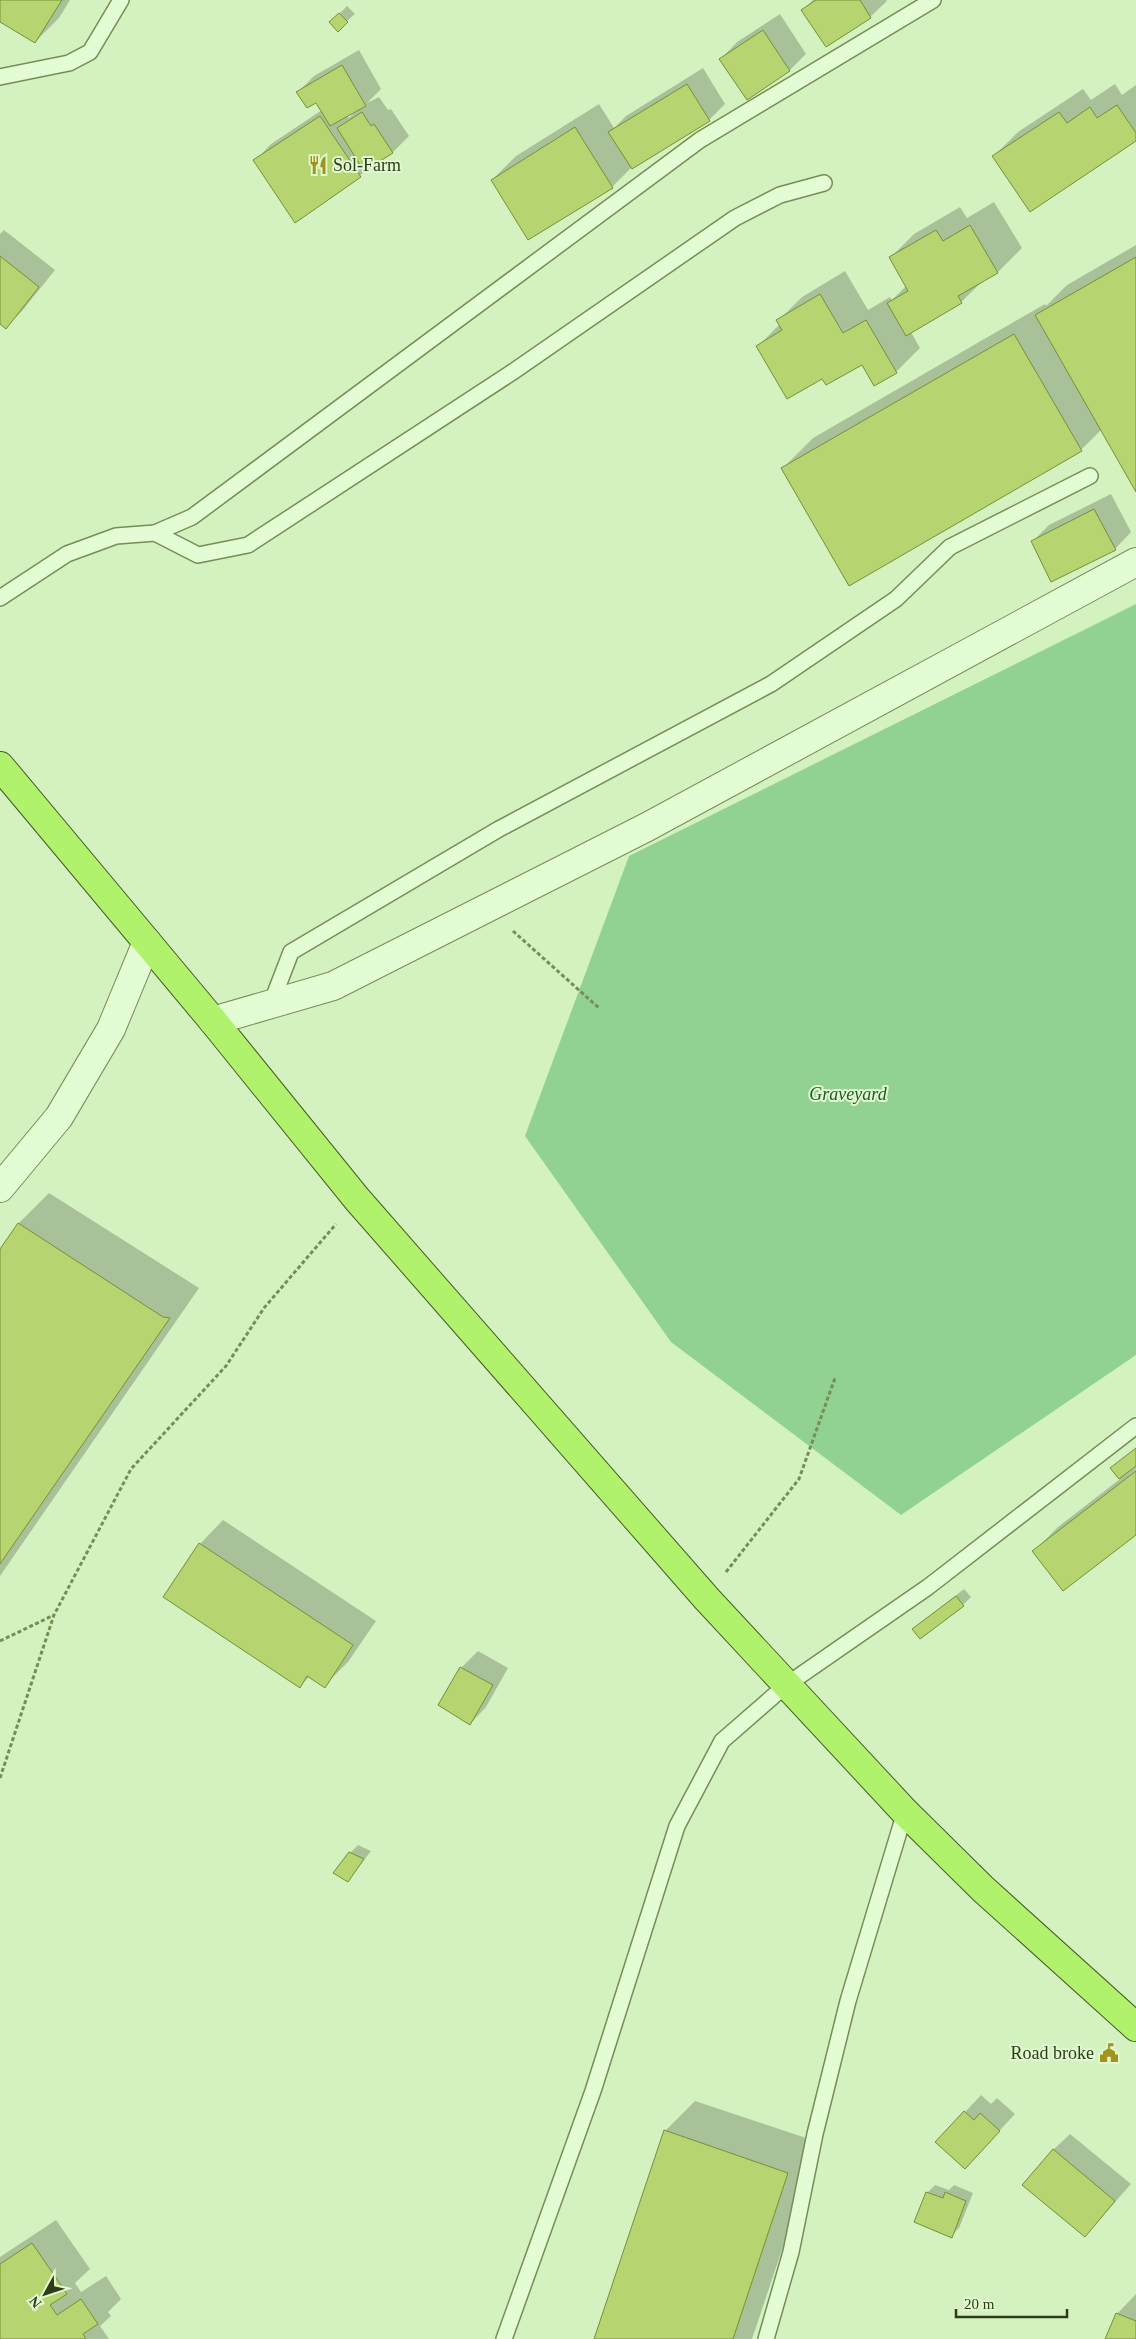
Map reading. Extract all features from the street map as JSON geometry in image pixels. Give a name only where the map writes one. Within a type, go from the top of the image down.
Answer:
[{"type":"highway","points":[[0,766],[213,1021],[358,1199],[785,1686],[905,1812],[983,1889],[1136,2027]]},
{"type":"street","points":[[213,1021],[333,986],[646,827],[1136,562]]},
{"type":"street","points":[[0,1188],[59,1117],[111,1029],[147,942]]},
{"type":"lane","points":[[0,77],[69,63],[90,52],[122,0]]},
{"type":"lane","points":[[0,598],[67,554],[116,536],[155,533],[192,517],[700,140],[933,0]]},
{"type":"lane","points":[[155,533],[198,555],[248,545],[511,373],[735,218],[780,196],[824,183]]},
{"type":"lane","points":[[271,1004],[291,952],[499,829],[771,684],[896,599],[950,547],[1090,476]]},
{"type":"lane","points":[[504,2339],[593,2091],[677,1826],[722,1741],[785,1686],[928,1587],[1136,1426]]},
{"type":"lane","points":[[766,2339],[791,2252],[815,2134],[848,2001],[905,1812]]},
{"type":"path","points":[[470,916],[510,929],[599,1008]]},
{"type":"path","points":[[0,1778],[54,1615],[131,1469],[226,1366],[264,1308],[358,1199]]},
{"type":"path","points":[[707,1599],[798,1478],[835,1378]]},
{"type":"path","points":[[0,1641],[54,1615]]},
{"type":"green space","name":"Graveyard","points":[[1136,604],[1136,1355],[901,1515],[671,1342],[525,1136],[629,856]]},
{"type":"building","points":[[0,0],[62,0],[35,43],[0,22]]},
{"type":"building","points":[[816,0],[860,0],[871,18],[826,47],[801,10]]},
{"type":"building","points":[[339,13],[348,22],[338,32],[329,22]]},
{"type":"building","points":[[763,30],[790,71],[747,100],[719,59]]},
{"type":"building","points":[[342,65],[366,106],[330,126],[316,103],[307,108],[296,92]]},
{"type":"building","points":[[687,84],[710,121],[632,169],[608,132]]},
{"type":"building","points":[[1117,105],[1136,133],[1136,141],[1030,212],[992,156],[1059,112],[1067,123],[1090,107],[1097,118]]},
{"type":"building","points":[[362,112],[371,126],[374,124],[393,153],[364,171],[337,128]]},
{"type":"building","points":[[320,116],[361,177],[295,223],[253,160]]},
{"type":"building","points":[[575,127],[613,188],[528,240],[491,180]]},
{"type":"building","points":[[970,225],[998,273],[958,296],[962,303],[906,336],[887,303],[908,291],[889,257],[936,230],[943,241]]},
{"type":"building","points":[[0,256],[39,287],[6,329],[0,324]]},
{"type":"building","points":[[1136,257],[1136,492],[1035,315]]},
{"type":"building","points":[[820,294],[843,333],[866,320],[897,373],[874,386],[862,365],[826,385],[822,379],[787,399],[756,346],[782,330],[776,320]]},
{"type":"building","points":[[1014,334],[1082,451],[849,586],[781,468]]},
{"type":"building","points":[[1094,509],[1116,550],[1051,582],[1031,541]]},
{"type":"building","points":[[18,1223],[163,1317],[170,1318],[0,1564],[0,1249]]},
{"type":"building","points":[[1136,1448],[1136,1466],[1119,1479],[1110,1468]]},
{"type":"building","points":[[1136,1471],[1136,1535],[1063,1591],[1032,1551]]},
{"type":"building","points":[[199,1543],[353,1645],[325,1688],[307,1676],[300,1688],[163,1597]]},
{"type":"building","points":[[956,1596],[964,1606],[920,1639],[912,1629]]},
{"type":"building","points":[[460,1667],[493,1685],[470,1725],[438,1705]]},
{"type":"building","points":[[349,1852],[364,1859],[348,1882],[333,1873]]},
{"type":"building","points":[[964,2111],[974,2120],[980,2113],[1000,2131],[965,2169],[935,2142]]},
{"type":"building","points":[[664,2130],[788,2173],[733,2339],[594,2339]]},
{"type":"building","points":[[1053,2149],[1115,2201],[1085,2237],[1022,2185]]},
{"type":"building","points":[[926,2192],[943,2198],[945,2192],[966,2201],[952,2238],[914,2222]]},
{"type":"building","points":[[32,2243],[67,2294],[50,2305],[57,2315],[81,2299],[98,2324],[83,2334],[86,2339],[0,2339],[0,2264]]},
{"type":"building","points":[[1116,2313],[1136,2321],[1136,2339],[1105,2339]]},
{"type":"place","name":"Sol-Farm","points":[[318,165]]},
{"type":"place","name":"Road broke","points":[[1109,2053]]}]
